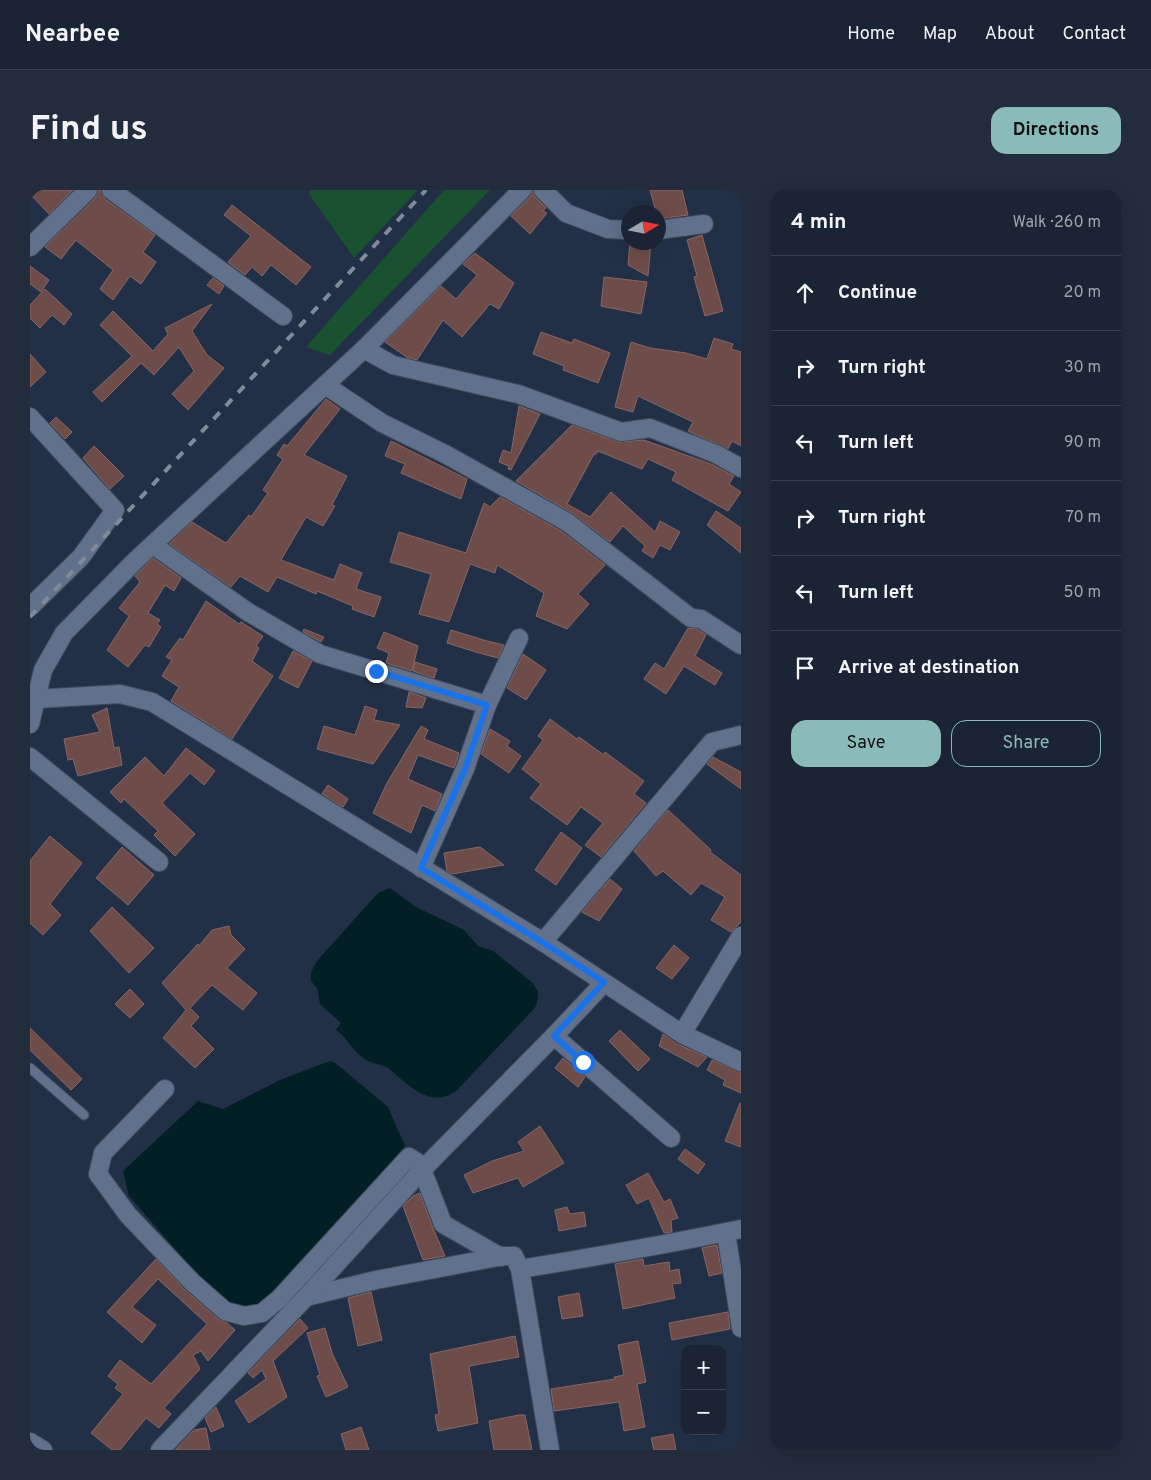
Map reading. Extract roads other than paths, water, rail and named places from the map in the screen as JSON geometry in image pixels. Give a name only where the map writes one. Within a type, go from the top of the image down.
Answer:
[{"type":"street","points":[[30,247],[88,190]]},
{"type":"street","points":[[110,190],[283,316]]},
{"type":"street","points":[[30,724],[43,670],[64,633],[136,560],[364,349],[522,190]]},
{"type":"street","points":[[543,190],[566,213],[608,229],[621,230]]},
{"type":"street","points":[[666,229],[704,224]]},
{"type":"street","points":[[364,349],[393,365],[518,394],[621,432],[650,428],[716,454],[741,468]]},
{"type":"street","points":[[325,385],[382,423],[445,454],[567,522],[691,618],[701,619],[741,645]]},
{"type":"street","points":[[30,418],[115,510],[81,557],[30,607]]},
{"type":"street","points":[[153,545],[248,612],[320,654],[487,705]]},
{"type":"street","points":[[421,868],[465,769],[487,705],[519,638]]},
{"type":"street","points":[[36,698],[120,694],[152,702],[542,942],[682,1034],[741,1062]]},
{"type":"street","points":[[542,942],[712,742],[741,735]]},
{"type":"street","points":[[30,757],[159,862]]},
{"type":"street","points":[[682,1034],[741,936]]},
{"type":"street","points":[[160,1450],[306,1297],[422,1170],[554,1036],[604,982]]},
{"type":"street","points":[[554,1036],[671,1138]]},
{"type":"street","points":[[165,1089],[103,1153],[98,1174],[128,1215],[192,1282],[225,1311],[244,1316],[262,1313],[279,1299],[363,1205],[409,1157],[420,1164],[443,1224],[501,1257]]},
{"type":"street","points":[[520,1269],[668,1245],[709,1234],[733,1231],[741,1328]]},
{"type":"street","points":[[306,1297],[376,1280],[514,1256],[520,1269],[550,1450]]},
{"type":"street","points":[[30,1442],[43,1450]]},
{"type":"lane","points":[[30,1068],[84,1115]]},
{"type":"railway","points":[[30,617],[426,190]]}]
